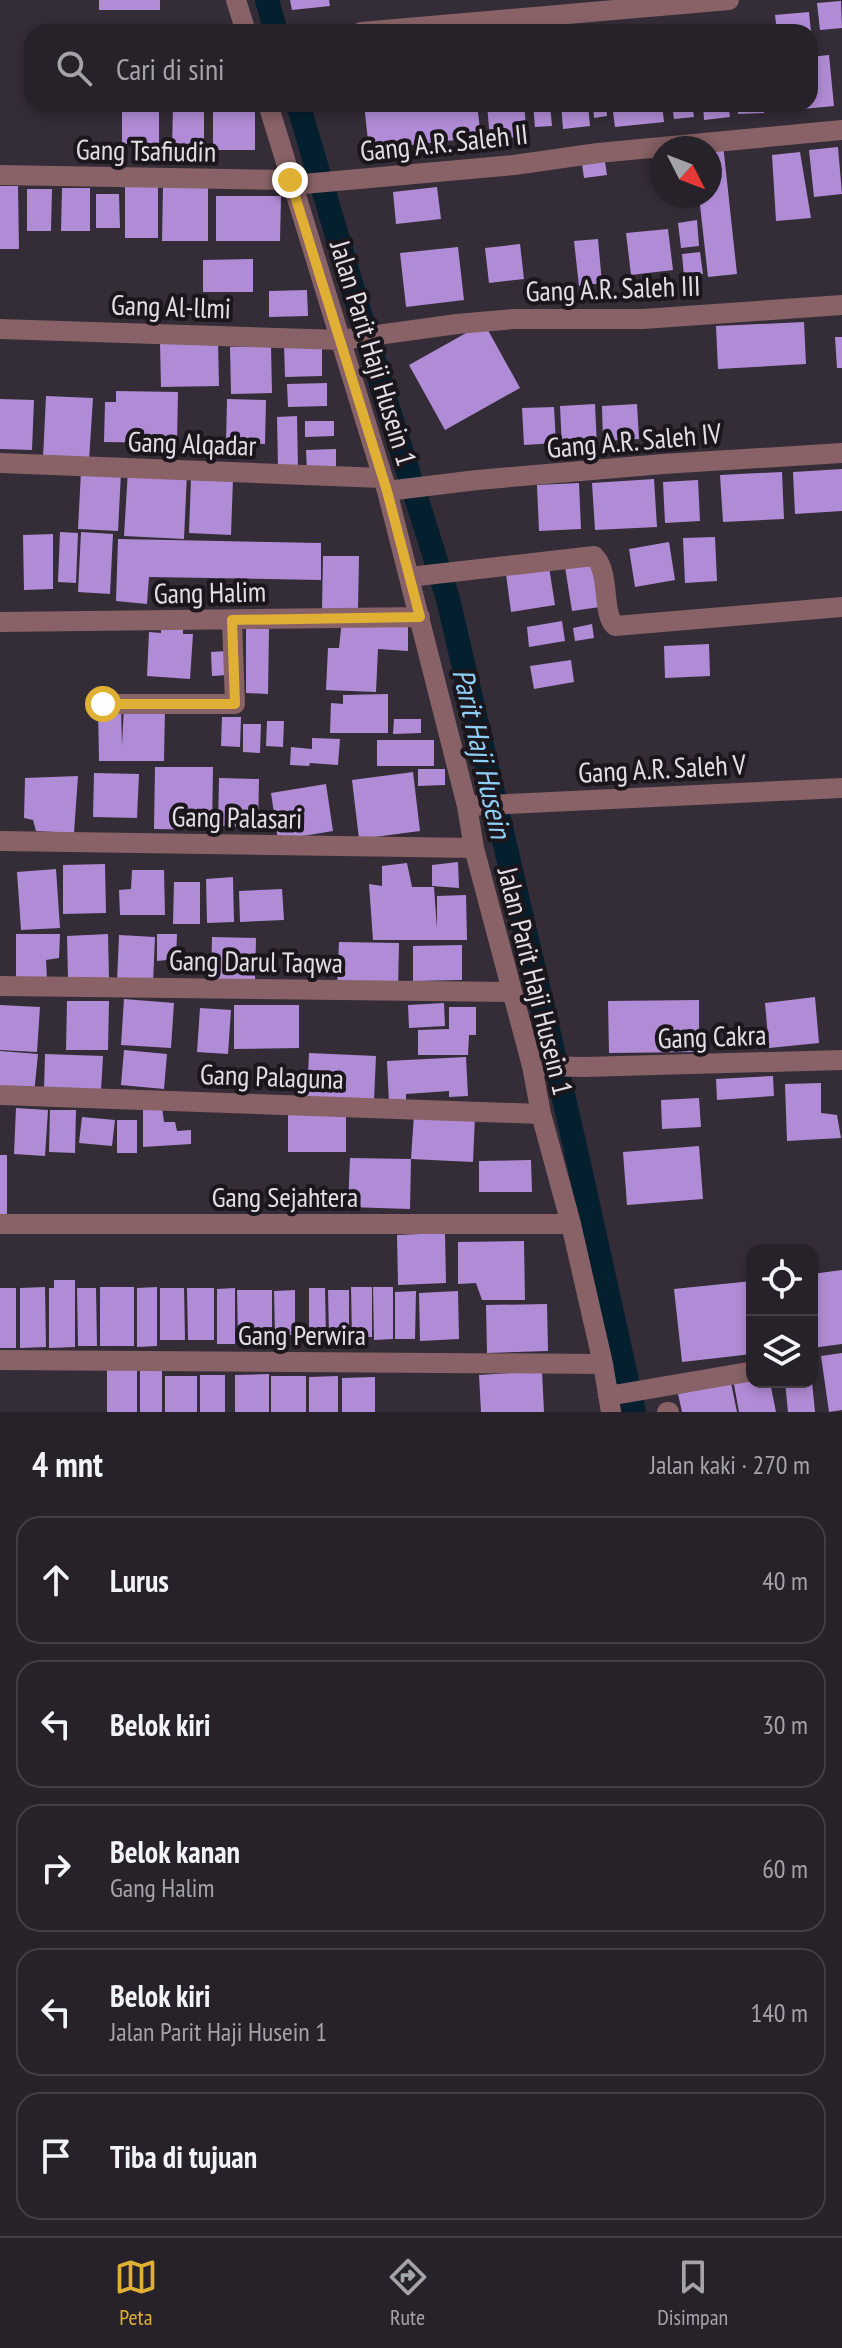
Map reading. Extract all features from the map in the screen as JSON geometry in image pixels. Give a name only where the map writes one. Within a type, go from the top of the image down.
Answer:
[{"type":"street","points":[[236,0],[244,24]]},
{"type":"street","points":[[453,24],[729,0]]},
{"type":"street","name":"Jalan Parit Haji Husein 1","points":[[271,112],[348,338],[416,577],[420,617],[476,805],[474,848],[512,992],[542,1067],[541,1114],[571,1224],[610,1404]]},
{"type":"street","name":"Gang A.R. Saleh II","points":[[297,183],[500,166],[598,153],[842,130]]},
{"type":"street","name":"Gang Tsafiudin","points":[[0,175],[297,183]]},
{"type":"street","name":"Gang A.R. Saleh III","points":[[348,338],[514,319],[643,319],[842,305]]},
{"type":"street","name":"Gang Al-llmi","points":[[0,329],[348,338]]},
{"type":"street","name":"Gang A.R. Saleh IV","points":[[389,486],[431,486],[663,464],[842,453]]},
{"type":"street","name":"Gang Alqadar","points":[[0,463],[389,486]]},
{"type":"street","points":[[416,577],[594,556],[600,563],[609,619],[615,626],[842,607]]},
{"type":"street","name":"Gang Halim","points":[[0,622],[420,617]]},
{"type":"street","points":[[103,704],[235,704],[232,620]]},
{"type":"street","name":"Gang A.R. Saleh V","points":[[476,805],[842,788]]},
{"type":"street","name":"Gang Palasari","points":[[0,841],[474,848]]},
{"type":"street","name":"Gang Darul Taqwa","points":[[0,986],[512,992]]},
{"type":"street","name":"Gang Cakra","points":[[542,1067],[842,1060]]},
{"type":"street","name":"Gang Palaguna","points":[[0,1095],[541,1114]]},
{"type":"street","name":"Gang Sejahtera","points":[[0,1224],[571,1224]]},
{"type":"street","name":"Gang Perwira","points":[[0,1360],[603,1364]]},
{"type":"street","points":[[610,1404],[746,1372]]},
{"type":"building","points":[[99,0],[160,0],[160,10],[99,10]]},
{"type":"building","points":[[290,0],[329,0],[330,6],[292,10]]},
{"type":"building","points":[[841,1],[842,28],[820,30],[817,3]]},
{"type":"building","points":[[809,12],[810,24],[776,24],[775,15]]},
{"type":"building","points":[[829,55],[834,106],[818,108],[818,56]]},
{"type":"building","points":[[122,112],[159,112],[159,144],[122,144]]},
{"type":"building","points":[[173,112],[204,112],[204,148],[172,148]]},
{"type":"building","points":[[213,112],[255,112],[255,150],[213,150]]},
{"type":"building","points":[[365,112],[478,112],[481,137],[369,150]]},
{"type":"building","points":[[488,112],[525,112],[527,136],[490,140]]},
{"type":"building","points":[[534,112],[551,112],[552,126],[535,127]]},
{"type":"building","points":[[562,112],[589,112],[590,126],[563,129]]},
{"type":"building","points":[[594,112],[607,112],[607,116],[594,118]]},
{"type":"building","points":[[613,112],[663,112],[664,122],[615,127]]},
{"type":"building","points":[[673,112],[693,112],[694,117],[674,119]]},
{"type":"building","points":[[704,112],[729,112],[730,117],[704,120]]},
{"type":"building","points":[[722,144],[737,274],[708,277],[700,208],[722,208]]},
{"type":"building","points":[[838,147],[842,194],[814,197],[809,150]]},
{"type":"building","points":[[800,152],[811,218],[776,221],[772,155]]},
{"type":"building","points":[[604,155],[607,175],[584,178],[581,157]]},
{"type":"building","points":[[125,179],[158,179],[158,238],[125,238]]},
{"type":"building","points":[[0,186],[18,186],[19,249],[0,249]]},
{"type":"building","points":[[163,187],[208,187],[208,241],[162,241]]},
{"type":"building","points":[[437,187],[441,219],[396,224],[393,192]]},
{"type":"building","points":[[62,188],[90,188],[90,231],[61,231]]},
{"type":"building","points":[[27,189],[52,189],[51,231],[27,231]]},
{"type":"building","points":[[96,194],[119,194],[120,228],[96,228]]},
{"type":"building","points":[[216,196],[281,196],[280,241],[216,241]]},
{"type":"building","points":[[697,220],[699,246],[681,248],[678,223]]},
{"type":"building","points":[[668,229],[673,270],[631,275],[626,233]]},
{"type":"building","points":[[598,239],[602,283],[579,286],[574,241]]},
{"type":"building","points":[[520,244],[524,279],[489,283],[485,248]]},
{"type":"building","points":[[458,247],[464,300],[406,307],[400,253]]},
{"type":"building","points":[[700,252],[703,274],[684,277],[682,254]]},
{"type":"building","points":[[253,259],[253,292],[203,292],[203,260]]},
{"type":"building","points":[[307,290],[308,316],[269,317],[269,291]]},
{"type":"building","points":[[804,322],[806,364],[718,369],[716,326]]},
{"type":"building","points":[[484,323],[520,388],[445,430],[409,365]]},
{"type":"building","points":[[835,337],[842,337],[842,368],[837,368]]},
{"type":"building","points":[[218,341],[219,386],[161,387],[160,343]]},
{"type":"building","points":[[322,343],[322,376],[285,377],[284,344]]},
{"type":"building","points":[[271,346],[272,393],[231,394],[230,347]]},
{"type":"building","points":[[327,383],[327,406],[288,407],[287,384]]},
{"type":"building","points":[[116,391],[178,392],[177,443],[104,442],[105,402],[116,402]]},
{"type":"building","points":[[46,396],[93,398],[89,461],[43,458]]},
{"type":"building","points":[[0,399],[34,400],[32,450],[0,449]]},
{"type":"building","points":[[227,399],[266,400],[265,444],[226,443]]},
{"type":"building","points":[[595,404],[597,447],[562,448],[560,406]]},
{"type":"building","points":[[637,404],[639,439],[603,441],[602,406]]},
{"type":"building","points":[[554,407],[556,443],[524,445],[522,408]]},
{"type":"building","points":[[297,416],[298,469],[278,469],[277,417]]},
{"type":"building","points":[[305,421],[334,421],[334,436],[305,437]]},
{"type":"building","points":[[336,449],[336,470],[307,471],[306,450]]},
{"type":"building","points":[[842,469],[842,511],[795,514],[793,472]]},
{"type":"building","points":[[128,470],[187,473],[184,539],[124,536]]},
{"type":"building","points":[[81,471],[121,473],[118,531],[78,529]]},
{"type":"building","points":[[782,472],[784,519],[723,522],[720,475]]},
{"type":"building","points":[[191,478],[233,479],[231,535],[189,533]]},
{"type":"building","points":[[654,479],[657,527],[595,530],[592,483]]},
{"type":"building","points":[[698,480],[700,521],[665,523],[663,482]]},
{"type":"building","points":[[579,483],[581,529],[539,531],[537,485]]},
{"type":"building","points":[[60,532],[78,533],[76,583],[58,582]]},
{"type":"building","points":[[81,532],[113,534],[110,594],[78,592]]},
{"type":"building","points":[[53,534],[53,589],[24,590],[23,535]]},
{"type":"building","points":[[715,537],[717,581],[685,583],[683,538]]},
{"type":"building","points":[[118,539],[321,543],[321,580],[149,577],[147,604],[116,601]]},
{"type":"building","points":[[669,542],[675,580],[635,587],[629,549]]},
{"type":"building","points":[[323,556],[359,556],[358,609],[322,609]]},
{"type":"building","points":[[593,562],[600,607],[572,611],[565,567]]},
{"type":"building","points":[[549,567],[555,605],[511,612],[506,574]]},
{"type":"building","points":[[342,620],[408,624],[408,651],[378,649],[376,692],[326,690],[328,648],[339,648]]},
{"type":"building","points":[[562,621],[565,641],[529,647],[527,627]]},
{"type":"building","points":[[592,624],[594,638],[575,641],[573,628]]},
{"type":"building","points":[[161,626],[183,628],[183,634],[193,634],[190,679],[147,676],[149,632],[161,633]]},
{"type":"building","points":[[246,629],[269,629],[268,694],[246,693]]},
{"type":"building","points":[[709,644],[710,676],[665,678],[664,646]]},
{"type":"building","points":[[227,651],[228,675],[212,676],[211,652]]},
{"type":"building","points":[[571,660],[574,682],[534,689],[530,666]]},
{"type":"building","points":[[388,694],[388,733],[330,733],[331,703],[343,704],[343,695]]},
{"type":"building","points":[[121,705],[122,746],[124,705],[165,706],[164,761],[99,761],[98,706]]},
{"type":"building","points":[[222,717],[241,717],[240,747],[221,746]]},
{"type":"building","points":[[394,719],[421,719],[421,733],[393,734]]},
{"type":"building","points":[[267,721],[284,721],[283,747],[266,746]]},
{"type":"building","points":[[243,724],[261,724],[260,753],[243,752]]},
{"type":"building","points":[[312,738],[340,739],[338,765],[290,765],[291,747],[312,749]]},
{"type":"building","points":[[377,740],[434,740],[434,766],[377,766]]},
{"type":"building","points":[[155,767],[213,767],[212,830],[154,829]]},
{"type":"building","points":[[418,769],[445,769],[445,785],[418,786]]},
{"type":"building","points":[[413,772],[420,831],[359,839],[352,780]]},
{"type":"building","points":[[94,773],[139,774],[137,818],[93,817]]},
{"type":"building","points":[[78,776],[74,833],[36,831],[33,820],[24,818],[25,778]]},
{"type":"building","points":[[219,778],[259,779],[258,827],[218,826]]},
{"type":"building","points":[[326,784],[333,831],[278,840],[271,793]]},
{"type":"building","points":[[458,862],[459,888],[432,886],[432,865]]},
{"type":"building","points":[[407,863],[412,887],[434,887],[437,929],[437,896],[466,895],[467,940],[373,940],[369,884],[382,886],[382,866]]},
{"type":"building","points":[[105,864],[106,913],[63,914],[63,865]]},
{"type":"building","points":[[56,869],[60,928],[21,930],[17,872]]},
{"type":"building","points":[[132,870],[164,870],[165,915],[120,915],[119,890],[131,889]]},
{"type":"building","points":[[233,877],[234,922],[207,923],[206,879]]},
{"type":"building","points":[[174,882],[200,882],[200,924],[173,924]]},
{"type":"building","points":[[282,889],[284,920],[240,922],[239,891]]},
{"type":"building","points":[[16,934],[60,934],[59,958],[46,960],[47,979],[16,978]]},
{"type":"building","points":[[108,934],[109,979],[68,980],[67,936]]},
{"type":"building","points":[[157,934],[177,934],[176,959],[157,961]]},
{"type":"building","points":[[119,935],[155,937],[153,984],[117,982]]},
{"type":"building","points":[[212,937],[256,938],[255,981],[211,981]]},
{"type":"building","points":[[339,942],[399,943],[398,989],[337,987]]},
{"type":"building","points":[[462,945],[462,980],[413,981],[413,946]]},
{"type":"building","points":[[815,997],[819,1043],[769,1048],[765,1003]]},
{"type":"building","points":[[124,999],[174,1003],[171,1048],[121,1045]]},
{"type":"building","points":[[699,1000],[699,1052],[609,1053],[608,1001]]},
{"type":"building","points":[[67,1001],[109,1001],[108,1050],[66,1050]]},
{"type":"building","points":[[444,1003],[445,1026],[409,1028],[408,1005]]},
{"type":"building","points":[[0,1005],[40,1007],[37,1052],[0,1050]]},
{"type":"building","points":[[234,1005],[299,1005],[299,1048],[234,1049]]},
{"type":"building","points":[[449,1007],[476,1007],[476,1035],[469,1035],[468,1055],[418,1055],[418,1030],[449,1029]]},
{"type":"building","points":[[200,1008],[231,1010],[228,1054],[197,1052]]},
{"type":"building","points":[[124,1050],[167,1054],[164,1089],[121,1085]]},
{"type":"building","points":[[0,1051],[38,1054],[34,1094],[0,1092]]},
{"type":"building","points":[[309,1053],[376,1056],[374,1100],[307,1097]]},
{"type":"building","points":[[45,1054],[103,1056],[101,1091],[44,1090]]},
{"type":"building","points":[[466,1057],[468,1096],[449,1097],[449,1091],[406,1094],[406,1102],[389,1103],[387,1061]]},
{"type":"building","points":[[773,1076],[774,1096],[717,1100],[716,1079]]},
{"type":"building","points":[[821,1083],[821,1113],[837,1115],[841,1138],[787,1141],[785,1084]]},
{"type":"building","points":[[699,1098],[701,1127],[662,1129],[661,1100]]},
{"type":"building","points":[[143,1106],[162,1107],[164,1122],[175,1122],[177,1131],[191,1130],[191,1144],[143,1147]]},
{"type":"building","points":[[16,1108],[48,1110],[45,1156],[14,1154]]},
{"type":"building","points":[[50,1110],[76,1110],[75,1153],[49,1152]]},
{"type":"building","points":[[346,1113],[346,1152],[288,1152],[288,1114]]},
{"type":"building","points":[[414,1114],[475,1117],[473,1162],[411,1159]]},
{"type":"building","points":[[82,1117],[115,1120],[112,1146],[79,1143]]},
{"type":"building","points":[[117,1120],[137,1120],[137,1153],[117,1153]]},
{"type":"building","points":[[699,1146],[703,1199],[627,1205],[623,1152]]},
{"type":"building","points":[[0,1155],[7,1155],[7,1216],[0,1216]]},
{"type":"building","points":[[350,1158],[411,1159],[410,1209],[348,1207]]},
{"type":"building","points":[[531,1160],[532,1192],[479,1192],[479,1161]]},
{"type":"building","points":[[445,1233],[446,1283],[398,1285],[397,1235]]},
{"type":"building","points":[[524,1241],[525,1300],[482,1300],[476,1283],[458,1284],[458,1242]]},
{"type":"building","points":[[842,1270],[842,1344],[818,1347],[818,1273]]},
{"type":"building","points":[[54,1280],[75,1280],[75,1347],[49,1348],[49,1288],[54,1288]]},
{"type":"building","points":[[746,1282],[746,1355],[682,1362],[674,1289]]},
{"type":"building","points":[[45,1287],[46,1347],[20,1348],[20,1288]]},
{"type":"building","points":[[100,1287],[134,1287],[134,1346],[100,1346]]},
{"type":"building","points":[[157,1287],[157,1346],[137,1347],[137,1288]]},
{"type":"building","points":[[351,1287],[372,1287],[372,1337],[352,1337]]},
{"type":"building","points":[[373,1287],[393,1287],[393,1339],[374,1340]]},
{"type":"building","points":[[0,1288],[16,1288],[16,1348],[0,1348]]},
{"type":"building","points":[[77,1288],[96,1288],[97,1346],[78,1346]]},
{"type":"building","points":[[160,1288],[184,1288],[185,1340],[160,1340]]},
{"type":"building","points":[[187,1288],[214,1288],[214,1340],[188,1340]]},
{"type":"building","points":[[235,1288],[235,1344],[217,1344],[217,1289]]},
{"type":"building","points":[[309,1288],[325,1288],[326,1336],[309,1336]]},
{"type":"building","points":[[237,1290],[272,1290],[272,1338],[238,1338]]},
{"type":"building","points":[[295,1290],[295,1335],[275,1335],[274,1291]]},
{"type":"building","points":[[328,1290],[349,1290],[349,1336],[329,1336]]},
{"type":"building","points":[[416,1291],[415,1339],[395,1339],[395,1292]]},
{"type":"building","points":[[458,1291],[459,1339],[420,1341],[419,1293]]},
{"type":"building","points":[[547,1304],[548,1351],[487,1353],[486,1305]]},
{"type":"building","points":[[842,1353],[842,1410],[829,1412],[821,1356]]},
{"type":"building","points":[[107,1370],[137,1370],[137,1412],[107,1412]]},
{"type":"building","points":[[162,1370],[162,1412],[140,1412],[140,1371]]},
{"type":"building","points":[[542,1371],[544,1412],[481,1412],[479,1375]]},
{"type":"building","points":[[269,1374],[269,1412],[235,1412],[235,1375]]},
{"type":"building","points":[[200,1375],[225,1375],[225,1412],[200,1412]]},
{"type":"building","points":[[165,1376],[197,1376],[197,1412],[165,1412]]},
{"type":"building","points":[[271,1376],[306,1376],[306,1412],[271,1412]]},
{"type":"building","points":[[338,1376],[338,1412],[309,1412],[309,1377]]},
{"type":"building","points":[[746,1376],[746,1388],[771,1388],[776,1412],[739,1412],[733,1379]]},
{"type":"building","points":[[375,1377],[375,1412],[342,1412],[342,1378]]},
{"type":"building","points":[[731,1383],[737,1412],[682,1412],[678,1394]]},
{"type":"building","points":[[786,1388],[813,1388],[815,1412],[788,1412]]},
{"type":"waterway","name":"Parit Haji Husein","points":[[267,0],[274,24]]},
{"type":"waterway","name":"Parit Haji Husein","points":[[300,112],[448,599],[634,1412]]},
{"type":"route","points":[[103,704],[235,704],[232,620],[420,617],[387,491],[290,180]]}]
